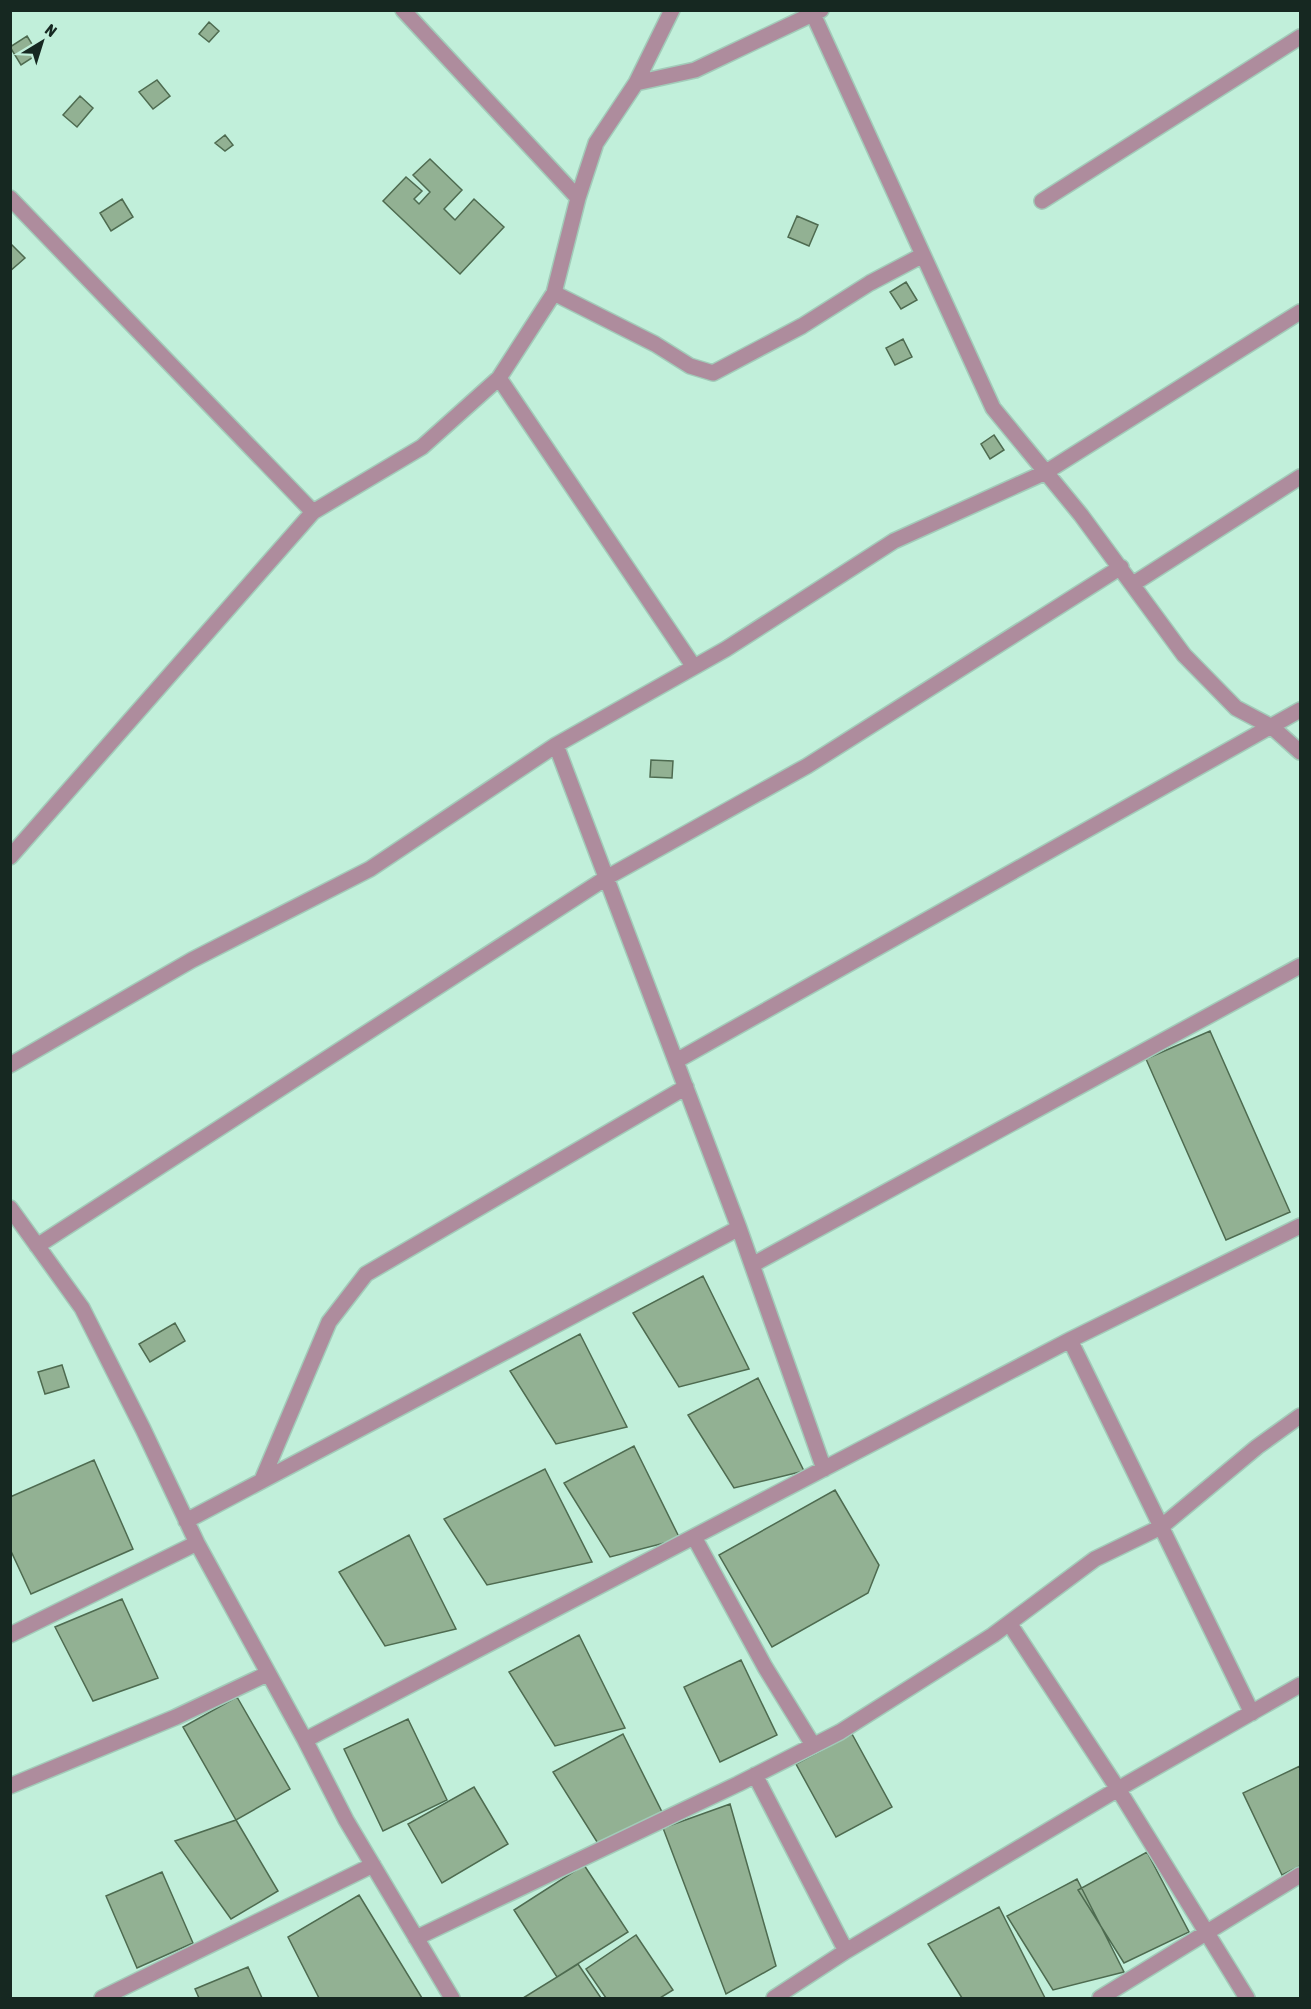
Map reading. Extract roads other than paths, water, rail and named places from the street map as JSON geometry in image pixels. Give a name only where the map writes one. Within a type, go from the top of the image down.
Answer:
[{"type":"street","points":[[403,10],[578,198]]},
{"type":"street","points":[[10,857],[313,512],[422,447],[499,378],[554,293],[578,198],[596,143],[636,82],[672,10]]},
{"type":"street","points":[[636,82],[696,70],[817,12],[923,255],[993,408],[1120,567],[1185,655],[1236,708],[1272,727],[1300,752]]},
{"type":"street","points":[[1042,201],[1300,37]]},
{"type":"street","points":[[10,198],[313,512]]},
{"type":"street","points":[[554,293],[655,344],[690,366],[713,373],[802,326],[870,283],[923,255]]},
{"type":"street","points":[[10,1065],[192,960],[370,869],[556,745],[726,649],[894,541],[1046,472],[1300,312]]},
{"type":"street","points":[[499,378],[694,667]]},
{"type":"street","points":[[1133,584],[1300,477]]},
{"type":"street","points":[[38,1246],[606,878],[807,766],[1120,567]]},
{"type":"street","points":[[676,1061],[1300,710]]},
{"type":"street","points":[[556,745],[739,1227],[824,1469]]},
{"type":"street","points":[[752,1265],[1300,966]]},
{"type":"street","points":[[262,1480],[329,1322],[366,1274],[686,1087]]},
{"type":"street","points":[[10,1208],[82,1308],[197,1543],[267,1674],[305,1740],[346,1820],[452,1998]]},
{"type":"street","points":[[305,1740],[1071,1340],[1300,1226]]},
{"type":"street","points":[[186,1521],[739,1227]]},
{"type":"street","points":[[1071,1340],[1252,1713]]},
{"type":"street","points":[[416,1938],[840,1732],[918,1684],[1009,1623],[1095,1559],[1161,1527],[1257,1447],[1300,1416]]},
{"type":"street","points":[[694,1537],[765,1667],[813,1745]]},
{"type":"street","points":[[10,1635],[197,1543]]},
{"type":"street","points":[[1009,1623],[1118,1789],[1247,1998]]},
{"type":"street","points":[[10,1786],[176,1718],[267,1674]]},
{"type":"street","points":[[774,1998],[846,1951],[1118,1789],[1300,1685]]},
{"type":"street","points":[[755,1775],[846,1951]]},
{"type":"street","points":[[102,1998],[373,1865]]},
{"type":"street","points":[[1100,1998],[1300,1875]]}]
